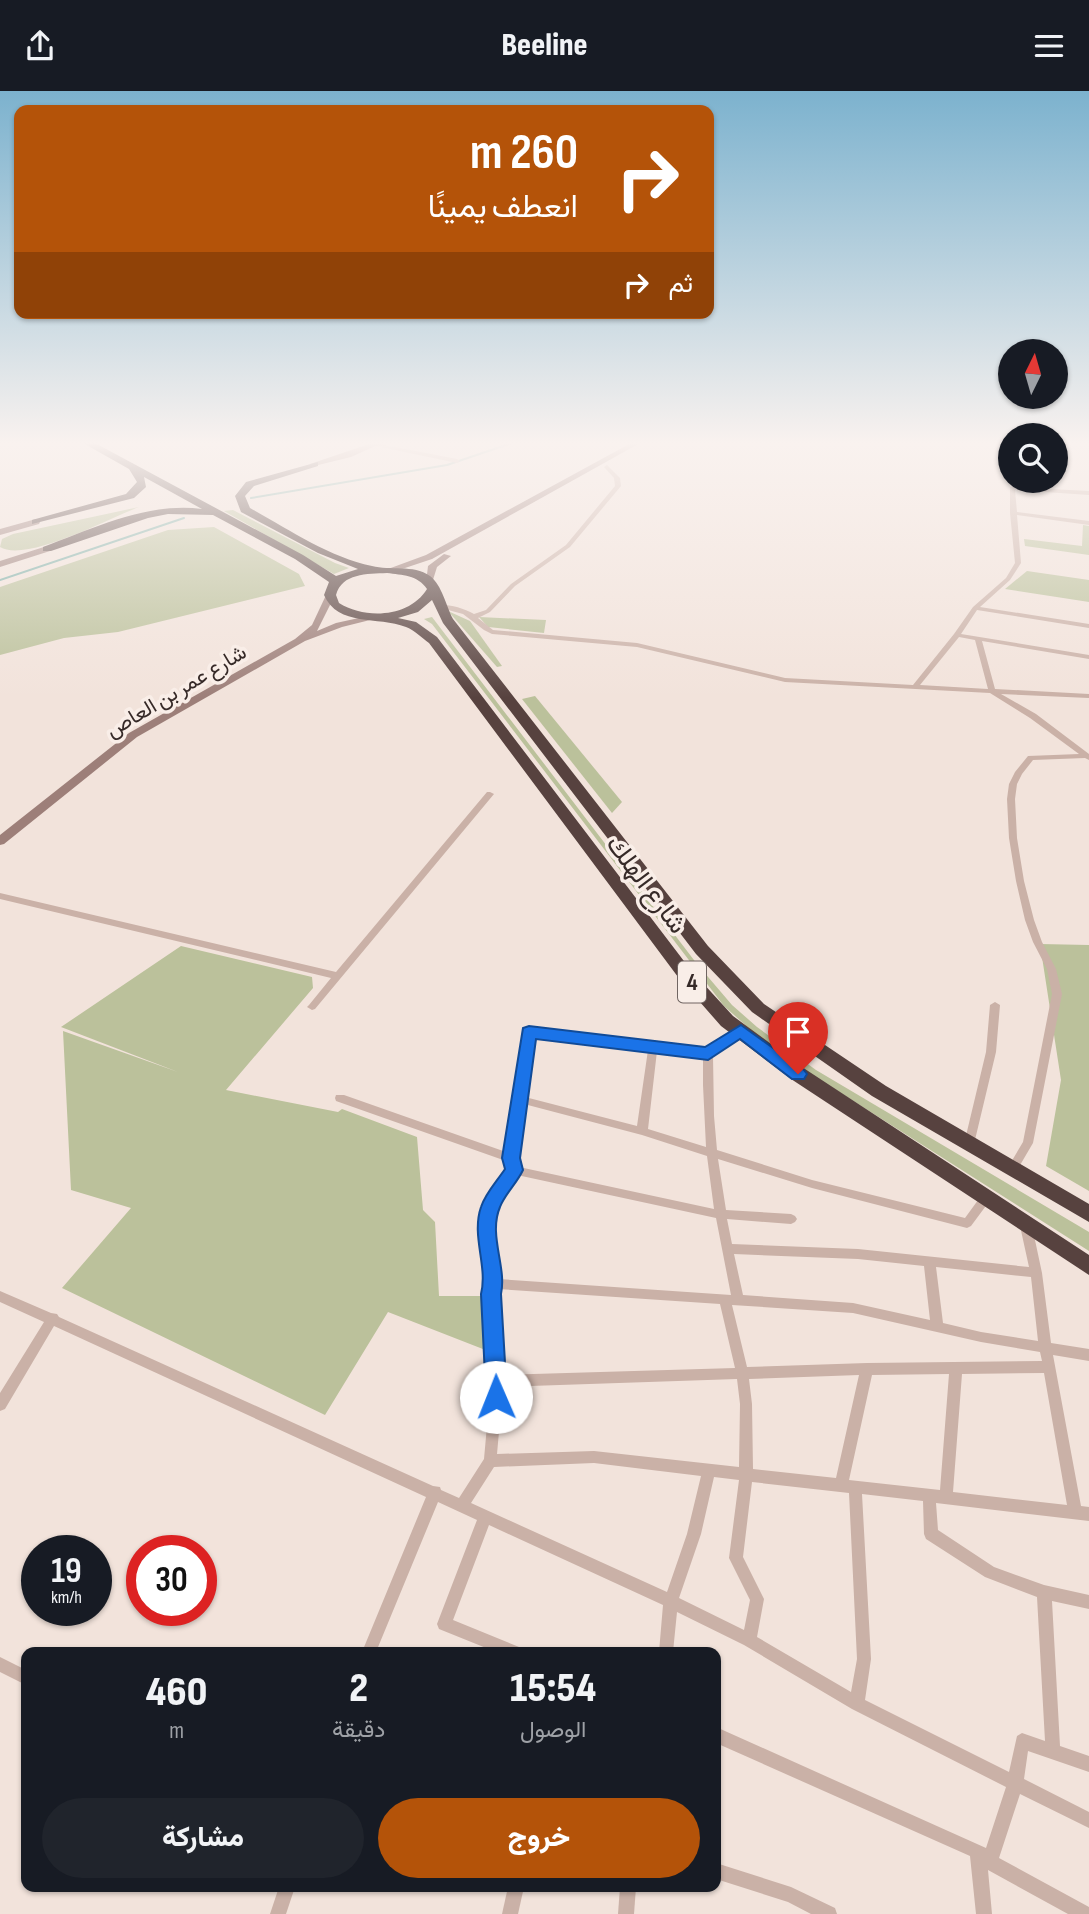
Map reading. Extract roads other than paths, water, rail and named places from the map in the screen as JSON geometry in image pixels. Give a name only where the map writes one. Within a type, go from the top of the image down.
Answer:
[{"type":"highway","points":[[47,549],[111,528]]},
{"type":"highway","points":[[244,528],[318,568],[337,582]]},
{"type":"highway","points":[[279,528],[322,551],[371,570]]},
{"type":"highway","points":[[330,595],[337,582],[355,573],[371,570],[393,569],[415,573],[431,585],[432,597],[424,605],[411,611],[377,617]]},
{"type":"highway","name":"شارع الهلك","points":[[431,585],[439,607],[541,743],[702,950],[758,1008],[879,1091],[1089,1215]]},
{"type":"highway","name":"شارع الهلك","points":[[330,595],[339,608],[362,616],[412,625],[433,640],[684,972],[727,1021],[798,1074],[1089,1266]]},
{"type":"main road","points":[[393,569],[429,557],[482,528]]},
{"type":"main road","points":[[431,585],[430,572],[439,561],[498,528]]},
{"type":"main road","points":[[0,551],[22,554],[47,549]]},
{"type":"main road","points":[[0,564],[47,549]]},
{"type":"main road","name":"شارع عمر بن العاص","points":[[0,841],[132,735],[299,641],[316,626],[330,595]]},
{"type":"main road","points":[[299,641],[339,625],[377,617]]},
{"type":"street","points":[[473,617],[488,611],[513,585],[572,542],[583,528]]},
{"type":"street","points":[[916,685],[957,635],[975,608],[1008,579],[1018,563],[1015,528]]},
{"type":"street","points":[[439,607],[450,607],[473,617],[482,628],[492,632],[637,645],[785,680],[1089,696]]},
{"type":"street","points":[[975,608],[1089,626]]},
{"type":"street","points":[[957,635],[1089,657]]},
{"type":"street","points":[[978,639],[992,691],[1033,716],[1087,757]]},
{"type":"street","points":[[1012,1169],[1028,1143],[1056,994],[1056,977],[1036,937],[1022,900],[1011,803],[1013,783],[1031,758],[1087,757]]},
{"type":"street","points":[[312,1007],[490,794]]},
{"type":"street","points":[[0,897],[338,976]]},
{"type":"street","points":[[969,1144],[991,1052],[995,1005]]},
{"type":"street","points":[[462,1506],[490,1461],[497,1381],[491,1294],[493,1284],[487,1231],[490,1207],[513,1164],[518,1099],[529,1032],[708,1053],[741,1031]]},
{"type":"street","points":[[642,1131],[653,1047]]},
{"type":"street","points":[[708,1053],[707,1094],[711,1154],[718,1214],[727,1249],[746,1404],[746,1475],[736,1557],[757,1599],[749,1640]]},
{"type":"street","points":[[340,1098],[513,1164],[718,1214],[791,1219]]},
{"type":"street","points":[[518,1099],[642,1131],[812,1184],[967,1223],[985,1199]]},
{"type":"street","points":[[490,1461],[594,1457],[1082,1513],[1049,1367],[1036,1273],[1026,1226]]},
{"type":"street","points":[[727,1249],[858,1254],[1036,1273]]},
{"type":"street","points":[[929,1261],[937,1327]]},
{"type":"street","points":[[493,1284],[853,1308],[981,1337],[1089,1355]]},
{"type":"street","points":[[0,1296],[671,1601],[749,1640],[857,1704],[1089,1821]]},
{"type":"street","points":[[0,1405],[53,1318]]},
{"type":"street","points":[[497,1381],[867,1369],[1049,1367]]},
{"type":"street","points":[[946,1497],[956,1368]]},
{"type":"street","points":[[857,1704],[864,1659],[848,1486],[867,1369]]},
{"type":"street","points":[[666,1647],[671,1601],[694,1534],[709,1470]]},
{"type":"street","points":[[371,1647],[435,1492]]},
{"type":"street","points":[[929,1495],[931,1534],[990,1572],[1044,1593],[1089,1602]]},
{"type":"street","points":[[485,1517],[443,1623],[502,1647]]},
{"type":"street","points":[[1044,1593],[1053,1752]]},
{"type":"street","points":[[0,1664],[21,1675]]},
{"type":"street","points":[[721,1737],[984,1856],[1085,1914]]},
{"type":"street","points":[[984,1914],[984,1856],[1015,1784],[1022,1741],[1089,1764]]},
{"type":"street","points":[[721,1873],[791,1895],[829,1914]]},
{"type":"street","points":[[278,1914],[285,1892]]},
{"type":"street","points":[[510,1914],[515,1892]]},
{"type":"street","points":[[625,1914],[627,1892]]},
{"type":"waterway","points":[[0,580],[154,528]]}]
